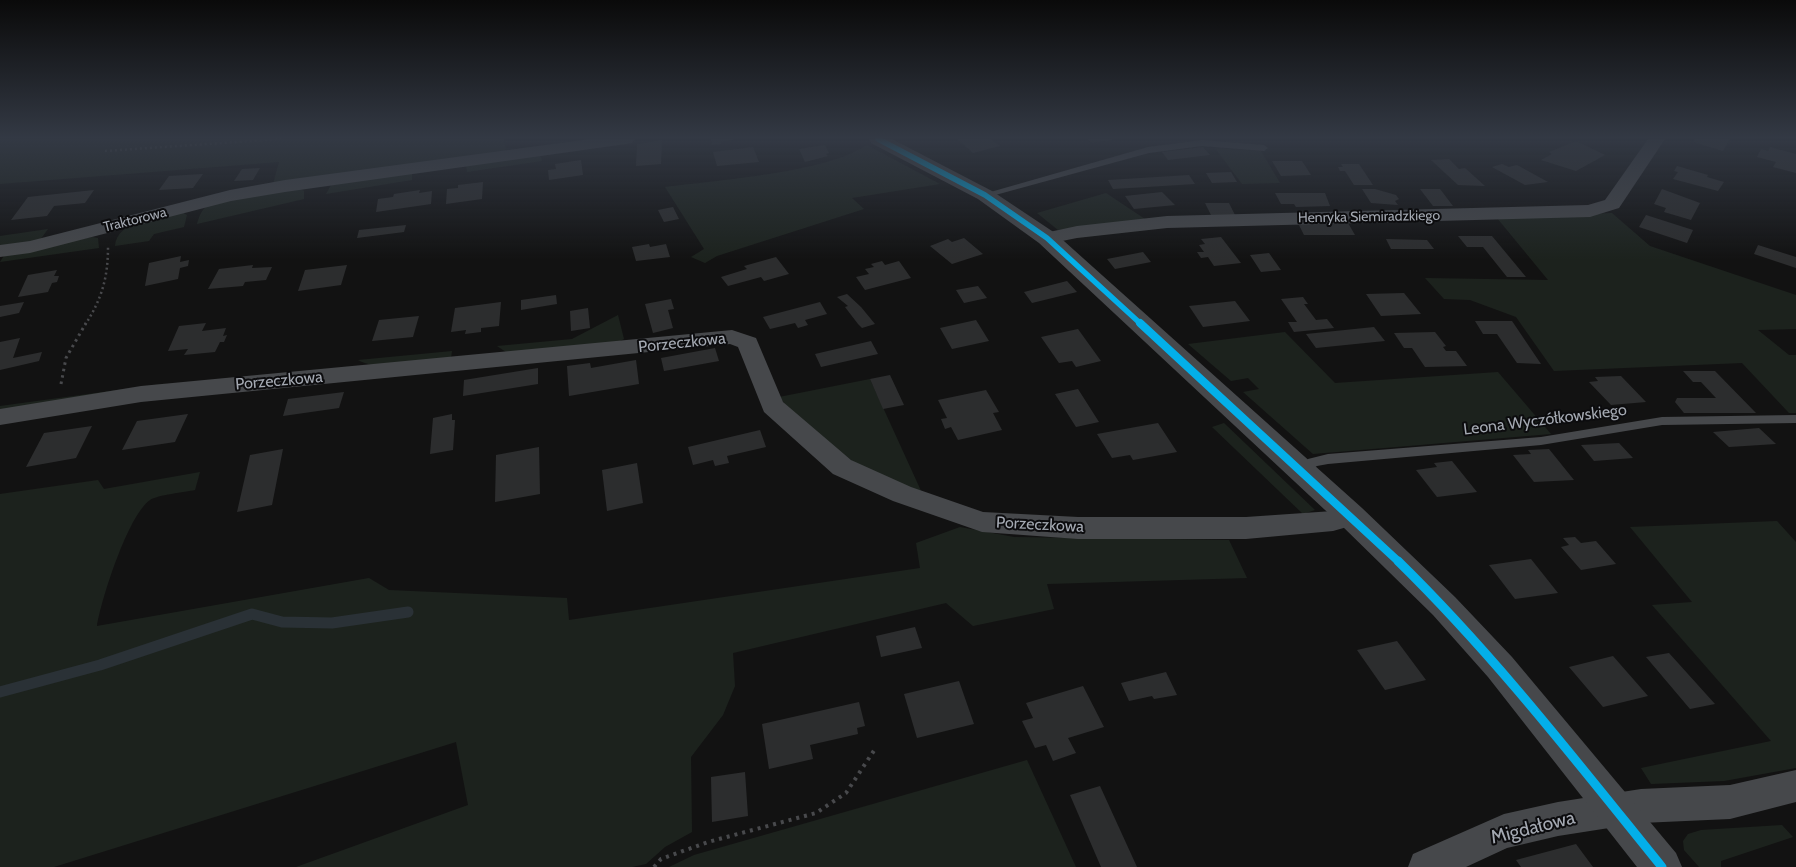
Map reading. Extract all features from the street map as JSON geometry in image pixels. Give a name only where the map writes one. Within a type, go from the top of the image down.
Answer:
[{"type":"street","name":"Traktorowa","points":[[0,251],[30,247],[230,196],[332,179]]},
{"type":"street","points":[[955,179],[985,195],[1047,238],[1351,516],[1444,606],[1500,667],[1662,867]]},
{"type":"street","name":"Henryka Siemiradzkiego","points":[[1047,238],[1076,232],[1167,222],[1460,216],[1590,211],[1612,204],[1629,179]]},
{"type":"street","name":"Porzeczkowa","points":[[0,417],[141,394],[732,337],[748,343],[773,406],[842,467],[902,494],[982,522],[1078,528],[1246,528],[1332,521],[1351,516]]},
{"type":"street","name":"Migdałowa","points":[[1426,867],[1504,832],[1558,819],[1642,806],[1730,802],[1796,786]]},
{"type":"lane","points":[[985,195],[996,190],[1036,179]]},
{"type":"lane","name":"Leona Wyczółkowskiego","points":[[1300,470],[1313,462],[1328,459],[1541,441],[1662,421],[1796,419]]},
{"type":"path","points":[[64,407],[61,383],[66,356],[102,296],[108,266],[108,243],[112,226]]},
{"type":"path","points":[[654,867],[661,859],[708,842],[816,814],[846,793],[875,749]]},
{"type":"shaded area","points":[[0,179],[58,179],[0,184]]},
{"type":"shaded area","points":[[274,179],[305,179],[273,184]]},
{"type":"shaded area","points":[[366,179],[412,179],[326,194],[331,185]]},
{"type":"shaded area","points":[[729,179],[932,179],[940,184],[852,198],[864,209],[717,256],[705,263],[691,257],[704,249],[665,187]]},
{"type":"shaded area","points":[[1239,179],[1278,179],[1280,183],[1242,184]]},
{"type":"shaded area","points":[[299,187],[304,191],[304,199],[197,224],[203,210],[215,202]]},
{"type":"shaded area","points":[[1106,193],[1148,221],[1058,230],[1037,213]]},
{"type":"shaded area","points":[[182,212],[187,215],[184,227],[154,234],[149,241],[115,246],[118,237],[132,225]]},
{"type":"shaded area","points":[[1612,213],[1650,246],[1796,295],[1796,329],[1758,330],[1789,355],[1796,355],[1796,413],[1789,413],[1742,363],[1554,371],[1516,317],[1470,300],[1444,299],[1425,278],[1548,280],[1497,218]]},
{"type":"shaded area","points":[[48,229],[40,240],[0,247],[0,236]]},
{"type":"shaded area","points":[[92,237],[98,238],[99,248],[0,262],[5,254]]},
{"type":"shaded area","points":[[618,315],[624,339],[616,343],[506,352],[497,346],[572,339]]},
{"type":"shaded area","points":[[1285,332],[1335,383],[1498,372],[1551,434],[1313,454],[1243,392],[1259,389],[1248,378],[1231,381],[1188,344]]},
{"type":"shaded area","points":[[452,351],[451,358],[403,365],[378,366],[358,360]]},
{"type":"shaded area","points":[[870,379],[922,493],[855,463],[796,417],[779,397]]},
{"type":"shaded area","points":[[169,383],[0,413],[0,406]]},
{"type":"shaded area","points":[[1224,423],[1315,510],[1303,514],[1212,427]]},
{"type":"shaded area","points":[[200,472],[195,490],[165,495],[150,500],[133,522],[110,579],[97,626],[369,578],[389,590],[567,598],[569,620],[920,568],[916,543],[960,527],[1014,537],[1229,540],[1247,578],[1047,584],[1054,609],[973,626],[946,603],[733,653],[735,686],[723,715],[691,757],[692,832],[665,847],[646,864],[632,867],[296,867],[468,805],[456,742],[54,867],[0,867],[0,494],[98,480],[104,489]]},
{"type":"shaded area","points":[[1777,521],[1796,542],[1796,768],[1724,781],[1651,784],[1641,768],[1771,741],[1652,605],[1692,602],[1630,527]]},
{"type":"shaded area","points":[[1027,760],[1076,867],[669,867],[694,855]]},
{"type":"shaded area","points":[[1782,825],[1793,837],[1721,861],[1721,867],[1699,867],[1684,850],[1683,841],[1688,834],[1701,830]]},
{"type":"building","points":[[167,179],[199,179],[193,188],[159,190]]},
{"type":"building","points":[[235,179],[253,179],[253,180],[234,181]]},
{"type":"building","points":[[1192,179],[1195,184],[1113,189],[1108,180]]},
{"type":"building","points":[[1210,179],[1235,179],[1237,182],[1212,183]]},
{"type":"building","points":[[1350,179],[1369,179],[1373,185],[1354,185]]},
{"type":"building","points":[[1452,179],[1478,179],[1485,186],[1458,185]]},
{"type":"building","points":[[1515,179],[1543,179],[1548,182],[1525,185]]},
{"type":"building","points":[[1675,179],[1715,179],[1724,182],[1718,191]]},
{"type":"building","points":[[483,182],[482,199],[446,204],[447,189],[458,188],[458,185]]},
{"type":"building","points":[[1362,189],[1375,189],[1396,195],[1399,199],[1395,201],[1398,205],[1371,203]]},
{"type":"building","points":[[1420,189],[1440,189],[1453,206],[1433,206]]},
{"type":"building","points":[[1662,189],[1700,203],[1691,220],[1664,212],[1666,208],[1654,204]]},
{"type":"building","points":[[94,190],[85,203],[54,206],[47,216],[11,220],[28,197]]},
{"type":"building","points":[[420,190],[419,193],[432,191],[431,204],[376,212],[378,199],[393,197],[394,194]]},
{"type":"building","points":[[1162,192],[1175,205],[1134,209],[1125,196]]},
{"type":"building","points":[[1275,193],[1325,193],[1330,206],[1296,207],[1294,204],[1281,204]]},
{"type":"building","points":[[1205,203],[1229,203],[1235,215],[1211,215]]},
{"type":"building","points":[[673,207],[679,219],[664,222],[658,210]]},
{"type":"building","points":[[1646,215],[1693,230],[1687,243],[1639,227]]},
{"type":"building","points":[[1298,223],[1348,223],[1355,235],[1304,235]]},
{"type":"building","points":[[406,225],[404,232],[357,238],[359,230]]},
{"type":"building","points":[[1458,236],[1492,236],[1526,277],[1507,277],[1483,247],[1467,247]]},
{"type":"building","points":[[1221,237],[1241,263],[1214,266],[1208,257],[1201,258],[1197,252],[1204,252],[1199,245],[1205,244],[1201,239]]},
{"type":"building","points":[[964,238],[983,254],[952,264],[930,246],[948,239],[952,242]]},
{"type":"building","points":[[1386,239],[1427,240],[1434,249],[1391,249]]},
{"type":"building","points":[[649,244],[650,247],[666,244],[670,257],[636,261],[632,247]]},
{"type":"building","points":[[1758,245],[1796,257],[1796,268],[1754,254]]},
{"type":"building","points":[[1143,252],[1151,262],[1115,269],[1107,259]]},
{"type":"building","points":[[1269,253],[1281,270],[1261,272],[1250,255]]},
{"type":"building","points":[[181,256],[180,262],[189,260],[188,266],[180,268],[178,279],[145,286],[149,263]]},
{"type":"building","points":[[776,257],[789,274],[764,281],[761,277],[728,286],[721,277],[747,269],[744,266]]},
{"type":"building","points":[[882,261],[885,265],[899,261],[911,278],[865,290],[856,277],[869,274],[865,269],[874,267],[871,264]]},
{"type":"building","points":[[253,265],[252,268],[272,267],[266,280],[245,282],[243,286],[208,289],[219,269]]},
{"type":"building","points":[[347,265],[341,285],[298,291],[305,270]]},
{"type":"building","points":[[57,270],[54,276],[59,276],[57,282],[52,283],[48,292],[18,297],[28,275]]},
{"type":"building","points":[[1067,281],[1077,292],[1032,303],[1024,292]]},
{"type":"building","points":[[978,286],[987,298],[964,303],[956,290]]},
{"type":"building","points":[[1404,293],[1421,314],[1381,316],[1366,294]]},
{"type":"building","points":[[847,294],[875,324],[862,328],[858,324],[845,307],[848,306],[837,297]]},
{"type":"building","points":[[556,295],[557,304],[521,310],[521,300]]},
{"type":"building","points":[[1303,297],[1308,304],[1304,304],[1316,320],[1327,319],[1334,328],[1294,332],[1288,322],[1297,322],[1281,299]]},
{"type":"building","points":[[671,299],[674,309],[668,310],[673,328],[653,333],[645,304]]},
{"type":"building","points":[[1235,301],[1250,321],[1203,327],[1189,306]]},
{"type":"building","points":[[24,302],[19,313],[0,317],[0,306]]},
{"type":"building","points":[[501,302],[499,326],[481,328],[481,332],[465,334],[466,330],[451,332],[455,308]]},
{"type":"building","points":[[820,302],[827,314],[805,320],[808,325],[798,328],[795,323],[770,329],[763,317]]},
{"type":"building","points":[[588,308],[590,328],[571,331],[570,311]]},
{"type":"building","points":[[419,316],[413,337],[372,341],[379,320]]},
{"type":"building","points":[[976,320],[989,341],[952,349],[940,328]]},
{"type":"building","points":[[1475,321],[1512,321],[1541,364],[1517,363],[1497,334],[1483,334]]},
{"type":"building","points":[[206,323],[202,331],[226,328],[223,336],[227,335],[224,342],[220,342],[215,352],[184,355],[188,349],[168,351],[179,326]]},
{"type":"building","points":[[1374,327],[1385,341],[1316,348],[1306,334]]},
{"type":"building","points":[[1078,329],[1101,361],[1076,367],[1072,361],[1059,363],[1041,337]]},
{"type":"building","points":[[1435,332],[1446,346],[1443,347],[1446,351],[1456,351],[1467,366],[1425,367],[1412,348],[1404,348],[1394,333]]},
{"type":"building","points":[[20,338],[13,358],[42,352],[39,361],[0,370],[0,342]]},
{"type":"building","points":[[871,341],[878,354],[821,367],[815,354]]},
{"type":"building","points":[[715,348],[719,361],[664,371],[661,358]]},
{"type":"building","points":[[636,360],[639,384],[569,396],[567,366],[590,363],[591,368]]},
{"type":"building","points":[[538,368],[538,384],[463,396],[464,380]]},
{"type":"building","points":[[1683,371],[1715,371],[1756,413],[1684,413],[1675,402],[1677,398],[1716,398],[1701,382],[1693,382]]},
{"type":"building","points":[[890,375],[904,405],[883,409],[870,379]]},
{"type":"building","points":[[1621,376],[1646,402],[1611,405],[1589,382],[1598,381],[1595,377]]},
{"type":"building","points":[[1078,389],[1099,422],[1076,427],[1055,394]]},
{"type":"building","points":[[986,390],[999,412],[993,413],[1002,430],[958,440],[951,427],[945,429],[941,419],[947,418],[938,400]]},
{"type":"building","points":[[344,392],[339,408],[283,416],[288,399]]},
{"type":"building","points":[[188,414],[175,442],[122,450],[137,421]]},
{"type":"building","points":[[452,414],[452,420],[455,420],[453,450],[430,454],[433,418]]},
{"type":"building","points":[[1158,423],[1177,452],[1133,460],[1130,455],[1112,458],[1097,434]]},
{"type":"building","points":[[92,426],[76,458],[26,467],[44,433]]},
{"type":"building","points":[[1759,428],[1776,444],[1729,447],[1713,432]]},
{"type":"building","points":[[760,430],[766,447],[727,456],[729,463],[715,466],[713,460],[693,465],[688,447]]},
{"type":"building","points":[[1619,443],[1633,458],[1594,461],[1581,445]]},
{"type":"building","points":[[539,447],[540,494],[495,502],[496,455]]},
{"type":"building","points":[[283,449],[272,505],[237,512],[250,455]]},
{"type":"building","points":[[1549,449],[1574,480],[1534,482],[1513,455],[1531,454],[1528,450]]},
{"type":"building","points":[[1452,461],[1477,492],[1437,497],[1416,470],[1437,467],[1434,463]]},
{"type":"building","points":[[637,463],[643,503],[607,511],[602,470]]},
{"type":"building","points":[[1575,537],[1581,543],[1596,541],[1616,564],[1581,570],[1561,547],[1569,545],[1563,538]]},
{"type":"building","points":[[1531,559],[1558,593],[1515,599],[1489,565]]},
{"type":"building","points":[[915,627],[922,648],[881,657],[876,636]]},
{"type":"building","points":[[1397,641],[1426,680],[1385,690],[1357,650]]},
{"type":"building","points":[[1669,653],[1715,704],[1690,709],[1646,657]]},
{"type":"building","points":[[1613,656],[1648,696],[1603,707],[1569,667]]},
{"type":"building","points":[[1166,672],[1177,695],[1154,699],[1152,696],[1129,701],[1121,683]]},
{"type":"building","points":[[959,681],[974,724],[917,738],[904,694]]},
{"type":"building","points":[[1083,686],[1104,727],[1068,738],[1076,753],[1053,761],[1046,745],[1035,748],[1022,721],[1033,718],[1026,703]]},
{"type":"building","points":[[859,702],[865,726],[857,728],[858,734],[810,745],[813,759],[769,769],[762,724]]},
{"type":"building","points":[[745,772],[748,816],[712,822],[711,777]]},
{"type":"building","points":[[1100,786],[1137,867],[1101,867],[1070,795]]},
{"type":"building","points":[[1576,844],[1593,867],[1521,867],[1516,860]]},
{"type":"waterway","points":[[0,692],[100,665],[252,614],[282,622],[332,623],[408,612]]},
{"type":"transit line","points":[[955,179],[985,195],[1047,238],[1351,516],[1444,606],[1500,667],[1662,867]]}]
